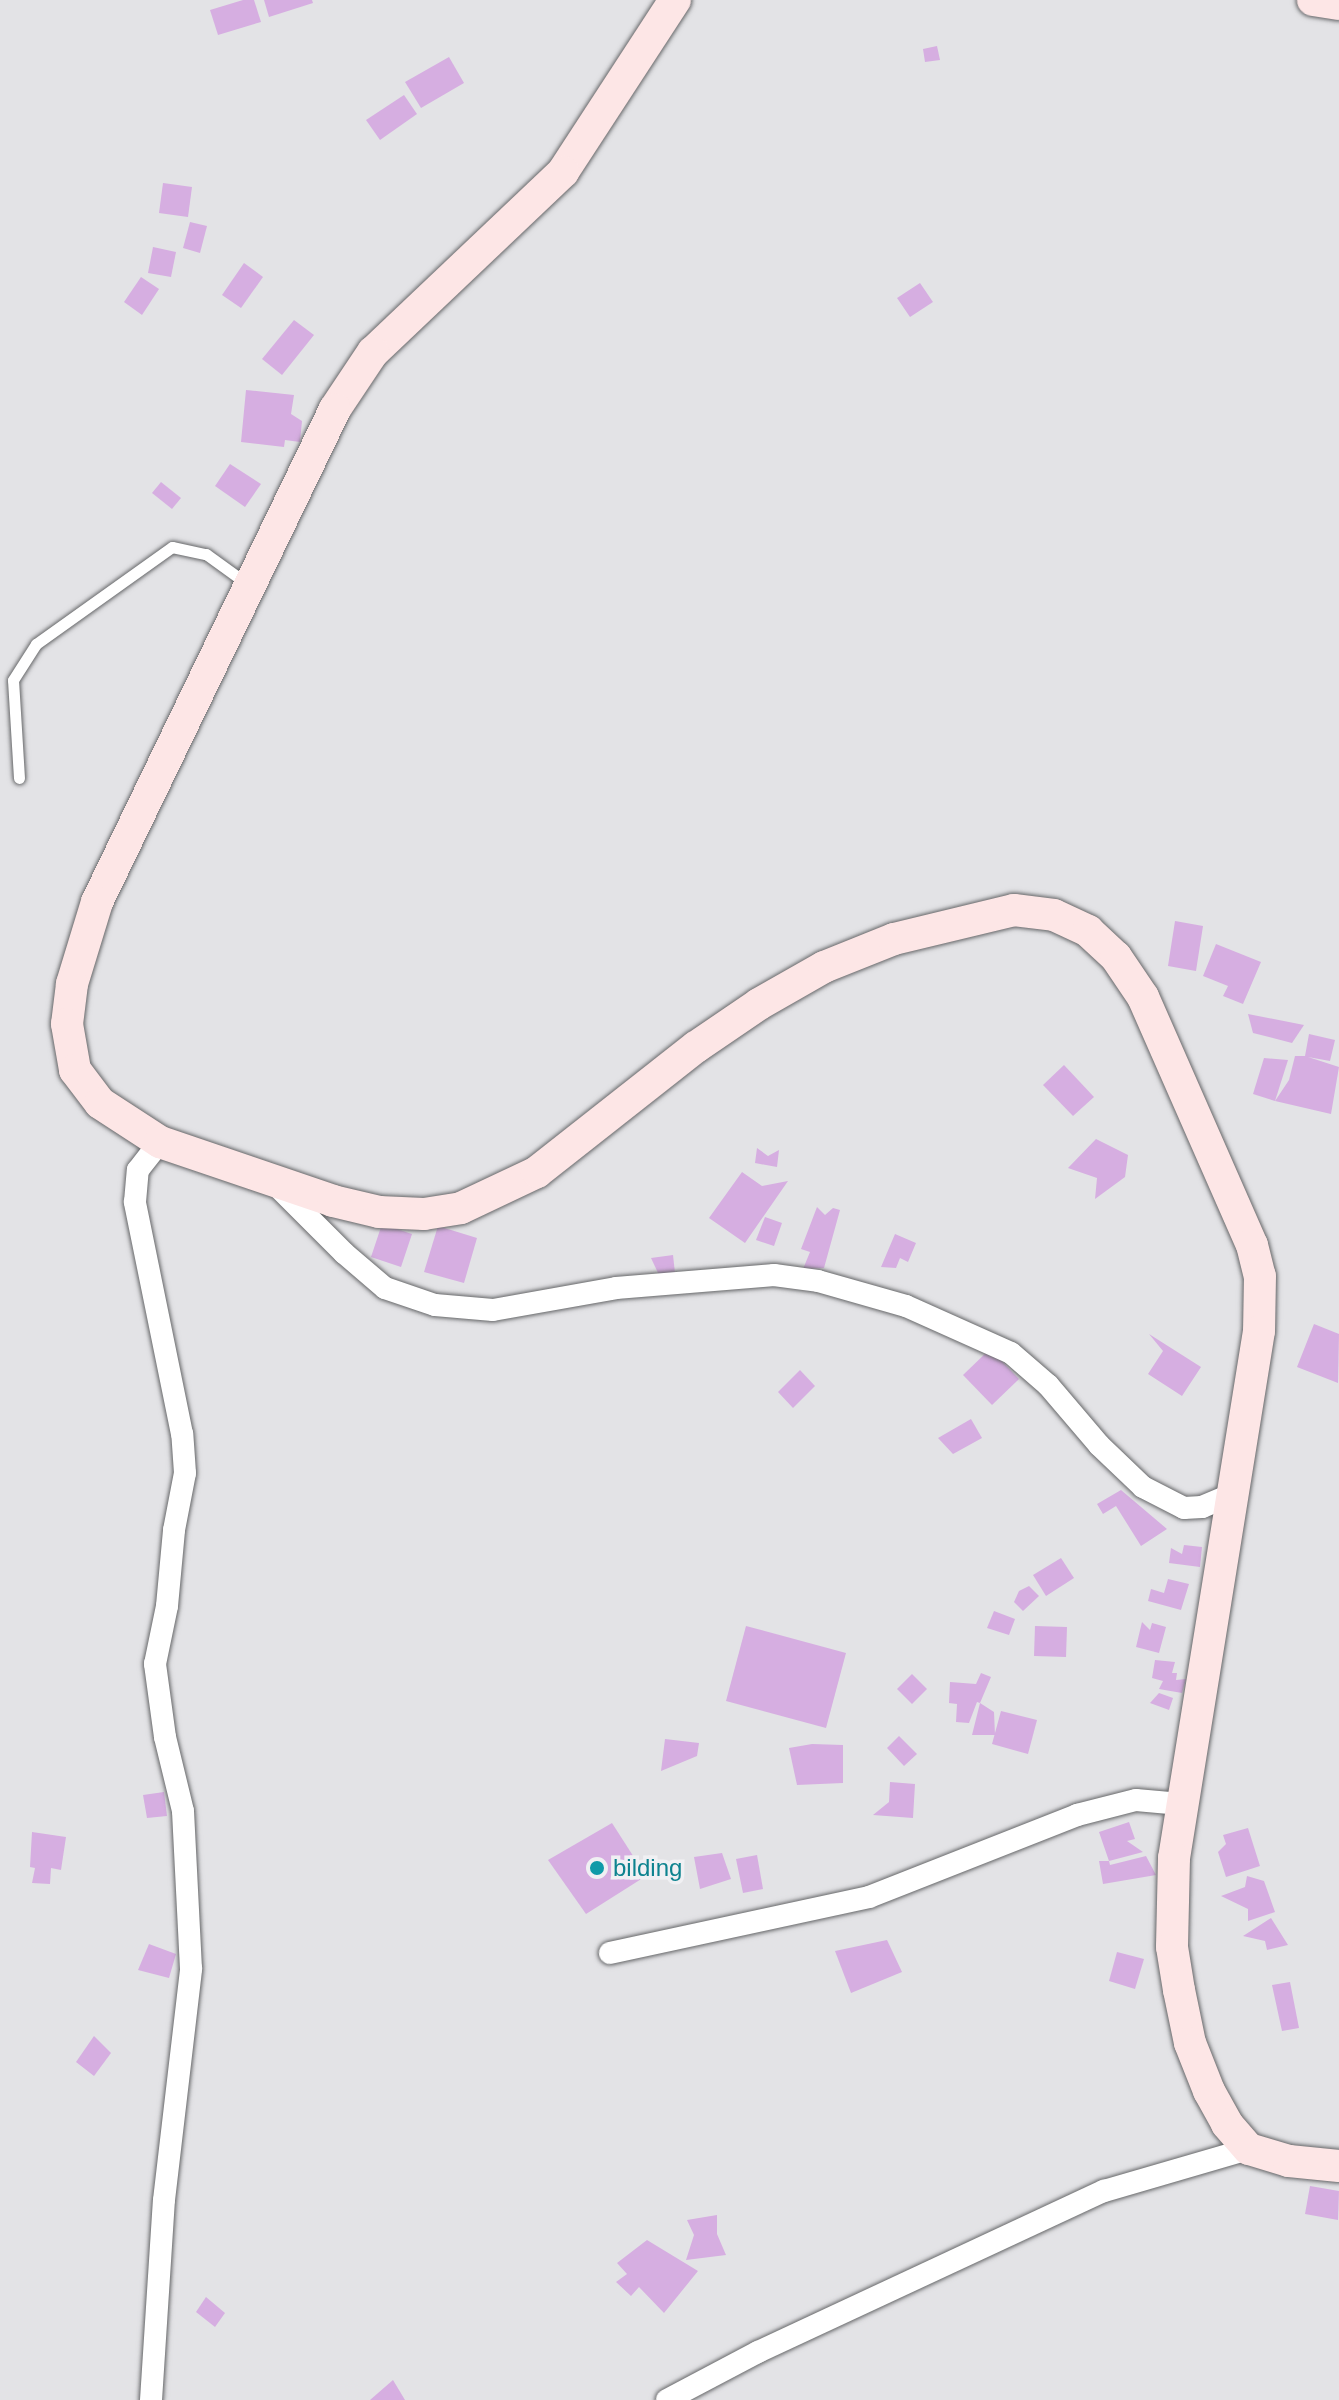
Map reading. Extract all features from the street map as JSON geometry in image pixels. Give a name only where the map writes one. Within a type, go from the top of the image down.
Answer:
[{"type":"street","points":[[675,0],[563,172],[373,352],[335,409],[97,902],[72,984],[67,1024],[75,1070],[100,1103],[160,1142],[274,1183],[379,1212],[424,1214],[461,1208],[537,1172],[696,1047],[759,1004],[824,967],[894,939],[970,918],[1014,910],[1054,915],[1088,931],[1116,957],[1143,997],[1252,1245],[1260,1276],[1259,1331],[1181,1804],[1171,1904],[1172,1947],[1179,1990],[1190,2043],[1209,2091],[1227,2124],[1249,2149],[1289,2161],[1339,2166]]},
{"type":"street","points":[[1313,0],[1339,4]]},
{"type":"street","points":[[151,2400],[164,2200],[191,1969],[183,1811],[165,1737],[155,1664],[167,1606],[174,1530],[185,1473],[182,1434],[135,1202],[138,1170],[160,1142]]},
{"type":"street","points":[[274,1183],[344,1253],[385,1288],[435,1305],[493,1310],[616,1288],[774,1275],[818,1281],[906,1306],[1011,1353],[1048,1385],[1099,1445],[1143,1487],[1184,1508],[1202,1507],[1232,1494]]},
{"type":"street","points":[[610,1953],[869,1897],[1077,1815],[1136,1800],[1181,1804]]},
{"type":"street","points":[[667,2400],[772,2345],[1104,2191],[1249,2149]]},
{"type":"lane","points":[[19,778],[13,680],[36,644],[172,547],[206,554],[250,586]]},
{"type":"building","points":[[243,0],[254,0],[261,22],[218,35],[210,10]]},
{"type":"building","points":[[264,0],[312,0],[313,3],[269,17]]},
{"type":"building","points":[[937,46],[940,60],[925,62],[923,49]]},
{"type":"building","points":[[449,57],[464,83],[421,108],[405,82]]},
{"type":"building","points":[[404,95],[417,114],[380,140],[366,120]]},
{"type":"building","points":[[163,183],[192,187],[188,217],[159,213]]},
{"type":"building","points":[[190,222],[207,226],[200,253],[183,248]]},
{"type":"building","points":[[153,247],[176,252],[171,277],[148,273]]},
{"type":"building","points":[[244,263],[263,277],[241,308],[222,295]]},
{"type":"building","points":[[141,277],[159,289],[142,315],[124,302]]},
{"type":"building","points":[[920,283],[933,302],[910,317],[897,298]]},
{"type":"building","points":[[294,320],[314,335],[282,375],[262,359]]},
{"type":"building","points":[[246,390],[294,395],[291,414],[302,421],[300,442],[285,440],[284,447],[241,442]]},
{"type":"building","points":[[230,464],[261,484],[245,507],[215,486]]},
{"type":"building","points":[[161,482],[181,498],[172,509],[152,493]]},
{"type":"building","points":[[1175,921],[1203,926],[1196,971],[1168,966]]},
{"type":"building","points":[[1216,944],[1261,962],[1243,1004],[1223,996],[1228,986],[1203,976]]},
{"type":"building","points":[[1248,1014],[1304,1025],[1292,1043],[1253,1033]]},
{"type":"building","points":[[1309,1034],[1335,1040],[1330,1061],[1308,1057],[1339,1067],[1331,1114],[1275,1101],[1289,1080],[1295,1056],[1305,1056]]},
{"type":"building","points":[[1264,1058],[1288,1060],[1275,1101],[1253,1094]]},
{"type":"building","points":[[1064,1065],[1094,1097],[1073,1116],[1043,1085]]},
{"type":"building","points":[[1096,1139],[1128,1155],[1125,1177],[1095,1199],[1097,1178],[1068,1168]]},
{"type":"building","points":[[757,1148],[768,1156],[779,1150],[777,1167],[755,1163]]},
{"type":"building","points":[[742,1172],[762,1186],[788,1181],[745,1243],[709,1218]]},
{"type":"building","points":[[817,1207],[825,1215],[833,1208],[840,1210],[824,1268],[803,1269],[810,1252],[801,1249]]},
{"type":"building","points":[[765,1217],[782,1223],[774,1246],[756,1240]]},
{"type":"building","points":[[382,1224],[412,1234],[401,1267],[371,1257]]},
{"type":"building","points":[[438,1226],[477,1238],[464,1283],[424,1272]]},
{"type":"building","points":[[895,1234],[916,1243],[908,1262],[900,1258],[896,1268],[881,1267]]},
{"type":"building","points":[[673,1255],[675,1273],[659,1275],[651,1258]]},
{"type":"building","points":[[1314,1324],[1339,1334],[1338,1383],[1297,1367]]},
{"type":"building","points":[[1149,1334],[1201,1367],[1182,1396],[1148,1374],[1163,1351]]},
{"type":"building","points":[[990,1349],[1019,1379],[992,1405],[963,1375]]},
{"type":"building","points":[[800,1370],[815,1386],[793,1408],[778,1392]]},
{"type":"building","points":[[971,1419],[982,1438],[953,1454],[938,1438]]},
{"type":"building","points":[[1121,1490],[1167,1529],[1141,1546],[1116,1506],[1103,1514],[1097,1504]]},
{"type":"building","points":[[1184,1545],[1202,1547],[1200,1567],[1169,1563],[1171,1548],[1182,1554]]},
{"type":"building","points":[[1061,1558],[1074,1578],[1046,1596],[1033,1575]]},
{"type":"building","points":[[1168,1579],[1189,1584],[1181,1610],[1148,1601],[1151,1589],[1164,1593]]},
{"type":"building","points":[[1029,1586],[1039,1596],[1023,1611],[1014,1602],[1019,1591]]},
{"type":"building","points":[[994,1611],[1015,1619],[1009,1635],[987,1628]]},
{"type":"building","points":[[1142,1622],[1150,1630],[1152,1623],[1166,1627],[1159,1653],[1136,1647]]},
{"type":"building","points":[[746,1626],[846,1653],[826,1728],[726,1701]]},
{"type":"building","points":[[1035,1626],[1067,1627],[1066,1657],[1034,1656]]},
{"type":"building","points":[[1155,1660],[1175,1662],[1172,1673],[1177,1673],[1176,1680],[1186,1679],[1182,1693],[1159,1689],[1163,1681],[1152,1678]]},
{"type":"building","points":[[981,1673],[991,1677],[980,1703],[977,1702],[969,1723],[956,1722],[957,1704],[949,1703],[950,1682],[976,1684]]},
{"type":"building","points":[[912,1674],[927,1689],[912,1704],[897,1689]]},
{"type":"building","points":[[1159,1693],[1173,1698],[1169,1710],[1150,1703]]},
{"type":"building","points":[[980,1703],[994,1712],[995,1735],[972,1735]]},
{"type":"building","points":[[1001,1711],[1037,1720],[1028,1754],[992,1744]]},
{"type":"building","points":[[899,1736],[917,1754],[904,1766],[887,1748]]},
{"type":"building","points":[[665,1739],[699,1743],[697,1756],[661,1771]]},
{"type":"building","points":[[812,1744],[843,1745],[843,1783],[797,1785],[789,1748]]},
{"type":"building","points":[[890,1782],[915,1784],[913,1818],[873,1815],[889,1802]]},
{"type":"building","points":[[164,1792],[167,1816],[147,1818],[143,1795]]},
{"type":"building","points":[[1129,1822],[1135,1839],[1127,1841],[1143,1852],[1109,1861],[1099,1832]]},
{"type":"building","name":"bilding","points":[[612,1823],[646,1876],[586,1914],[548,1860]]},
{"type":"building","points":[[1248,1828],[1260,1866],[1226,1877],[1218,1852],[1226,1844],[1223,1835]]},
{"type":"building","points":[[32,1832],[66,1837],[61,1870],[51,1868],[50,1884],[32,1883],[35,1868],[30,1867]]},
{"type":"building","points":[[722,1853],[731,1879],[700,1889],[694,1857]]},
{"type":"building","points":[[757,1855],[763,1889],[743,1893],[736,1859]]},
{"type":"building","points":[[1146,1856],[1156,1875],[1103,1884],[1099,1861],[1109,1861],[1110,1865]]},
{"type":"building","points":[[1247,1876],[1264,1881],[1275,1912],[1248,1921],[1248,1909],[1221,1896],[1245,1887]]},
{"type":"building","points":[[1271,1918],[1288,1945],[1267,1950],[1265,1941],[1243,1936]]},
{"type":"building","points":[[887,1940],[902,1972],[851,1993],[835,1951]]},
{"type":"building","points":[[149,1944],[176,1954],[169,1978],[138,1970]]},
{"type":"building","points":[[1117,1952],[1144,1959],[1135,1989],[1109,1981]]},
{"type":"building","points":[[1290,1982],[1299,2028],[1282,2031],[1272,1985]]},
{"type":"building","points":[[94,2036],[111,2053],[94,2076],[76,2062]]},
{"type":"building","points":[[1310,2186],[1339,2191],[1338,2220],[1305,2214]]},
{"type":"building","points":[[717,2215],[717,2234],[726,2255],[686,2260],[694,2235],[687,2220]]},
{"type":"building","points":[[647,2240],[698,2271],[664,2313],[639,2287],[631,2296],[616,2282],[627,2274],[617,2263]]},
{"type":"building","points":[[206,2297],[225,2313],[215,2327],[196,2312]]},
{"type":"building","points":[[393,2380],[405,2400],[370,2400]]},
{"type":"place","name":"bilding","points":[[597,1868]]}]
